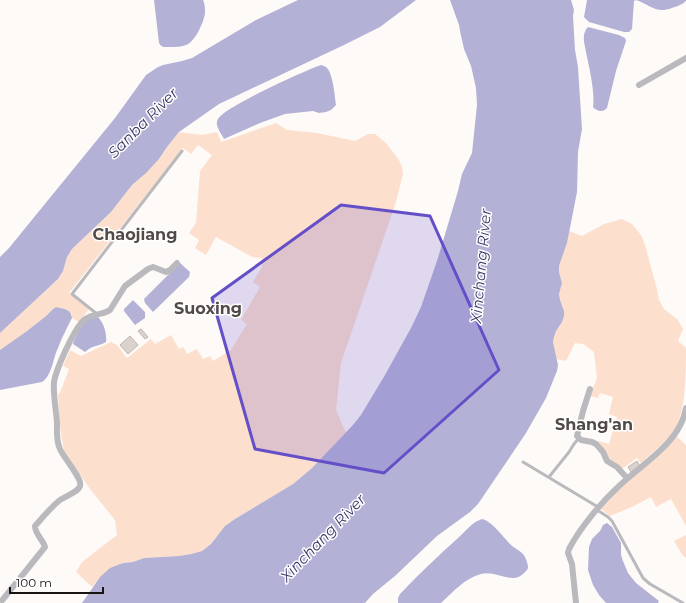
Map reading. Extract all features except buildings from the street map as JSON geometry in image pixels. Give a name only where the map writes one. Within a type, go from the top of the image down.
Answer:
[{"type":"street","points":[[639,85],[686,58]]},
{"type":"street","points":[[0,603],[45,547],[43,541],[35,530],[35,526],[60,500],[76,491],[80,486],[78,477],[59,447],[54,392],[55,380],[60,365],[73,336],[82,322],[90,316],[110,310],[125,286],[148,269],[153,267],[166,272],[177,263]]},
{"type":"street","points":[[590,389],[577,436],[581,440],[596,444],[603,452],[607,461],[627,478]]},
{"type":"street","points":[[576,603],[572,564],[568,553],[569,549],[598,509],[615,489],[649,461],[676,432],[682,423],[686,408]]},
{"type":"lane","points":[[98,314],[72,294],[182,151]]},
{"type":"lane","points":[[549,477],[579,438]]},
{"type":"lane","points":[[523,462],[549,477],[608,517],[612,521],[643,578],[650,584],[683,603]]},
{"type":"highlighted area","points":[[341,205],[430,216],[499,370],[384,473],[255,449],[212,298]]},
{"type":"shaded area","points":[[276,123],[287,130],[317,133],[355,141],[368,134],[375,134],[386,143],[399,160],[402,167],[403,174],[396,202],[341,363],[336,410],[346,433],[312,468],[293,484],[235,519],[211,544],[202,551],[179,556],[144,558],[133,562],[123,563],[100,577],[93,586],[91,586],[76,572],[82,562],[117,535],[115,520],[90,489],[64,451],[60,427],[58,394],[60,393],[69,369],[63,366],[70,350],[81,356],[111,342],[117,345],[127,358],[151,339],[155,344],[171,335],[179,349],[183,347],[187,354],[197,349],[203,359],[210,356],[213,361],[231,350],[247,324],[241,320],[260,287],[253,282],[262,267],[262,258],[252,257],[216,237],[206,255],[195,248],[199,240],[189,233],[196,223],[200,171],[212,155],[198,145],[191,154],[183,148],[69,293],[89,309],[79,322],[72,318],[72,314],[56,307],[27,331],[0,350],[0,333],[58,279],[72,249],[111,212],[132,185],[159,159],[179,132],[202,135],[217,132],[221,142]]},
{"type":"shaded area","points":[[622,219],[632,224],[641,235],[659,300],[664,309],[678,320],[683,329],[678,341],[686,348],[684,400],[676,428],[664,442],[641,463],[637,458],[622,469],[609,460],[598,441],[609,444],[617,417],[609,414],[613,397],[600,393],[598,398],[590,396],[597,378],[594,352],[583,344],[575,343],[566,361],[556,359],[553,342],[556,331],[562,322],[564,311],[559,294],[562,283],[559,266],[567,243],[569,231],[582,236],[604,224]]},
{"type":"shaded area","points":[[676,436],[686,445],[686,526],[671,499],[656,507],[651,497],[610,516],[601,509],[623,486]]},
{"type":"shaded area","points":[[686,535],[686,558],[683,556],[674,541]]},
{"type":"water","points":[[154,0],[203,0],[205,5],[205,13],[203,21],[193,40],[184,46],[164,47],[160,45]]},
{"type":"water","name":"Sanba River","points":[[298,0],[416,0],[380,27],[219,104],[179,132],[159,159],[132,185],[111,212],[72,249],[58,279],[0,333],[0,257],[115,118],[146,75],[163,65],[192,58],[256,20]]},
{"type":"water","name":"Xinchang River","points":[[450,0],[571,0],[574,10],[575,50],[578,67],[582,129],[578,152],[577,192],[567,243],[559,266],[562,283],[559,294],[564,316],[556,331],[553,342],[558,365],[557,371],[546,398],[526,433],[478,504],[470,512],[437,536],[365,603],[82,603],[100,577],[110,568],[144,558],[179,556],[202,551],[211,544],[225,526],[293,484],[312,468],[361,415],[385,375],[421,307],[437,261],[462,174],[472,153],[477,105],[476,88],[471,66],[464,49],[459,25]]},
{"type":"water","points":[[587,0],[636,0],[634,1],[632,29],[629,32],[624,32],[589,22],[584,17]]},
{"type":"water","points":[[636,0],[686,1],[672,8],[661,10]]},
{"type":"water","points":[[588,27],[619,35],[625,38],[626,41],[616,71],[607,108],[602,111],[593,107],[592,82],[584,40],[584,34]]},
{"type":"water","points":[[321,65],[327,68],[332,80],[336,105],[331,110],[319,113],[313,111],[285,114],[224,139],[218,129],[217,121],[224,113],[266,89]]},
{"type":"water","points":[[180,263],[190,272],[189,277],[153,312],[145,303],[144,299]]},
{"type":"water","points":[[133,300],[145,312],[145,318],[135,325],[124,311],[124,309]]},
{"type":"water","points":[[56,307],[69,311],[72,318],[56,352],[48,376],[42,382],[0,390],[0,350],[27,331]]},
{"type":"water","points":[[98,317],[105,329],[106,342],[85,352],[73,344],[86,321]]},
{"type":"water","points":[[482,519],[494,526],[511,545],[526,558],[528,569],[521,576],[511,578],[487,573],[481,574],[475,576],[460,586],[441,603],[398,603],[400,594],[414,579],[469,527]]},
{"type":"water","points":[[607,523],[612,527],[621,543],[621,555],[628,573],[636,583],[659,601],[658,603],[606,603],[599,595],[593,585],[588,570],[589,547],[592,539],[600,531],[603,525]]},
{"type":"district","name":"Chaojiang","points":[[135,234]]},
{"type":"district","name":"Suoxing","points":[[208,308]]},
{"type":"district","name":"Shang'an","points":[[594,424]]}]
